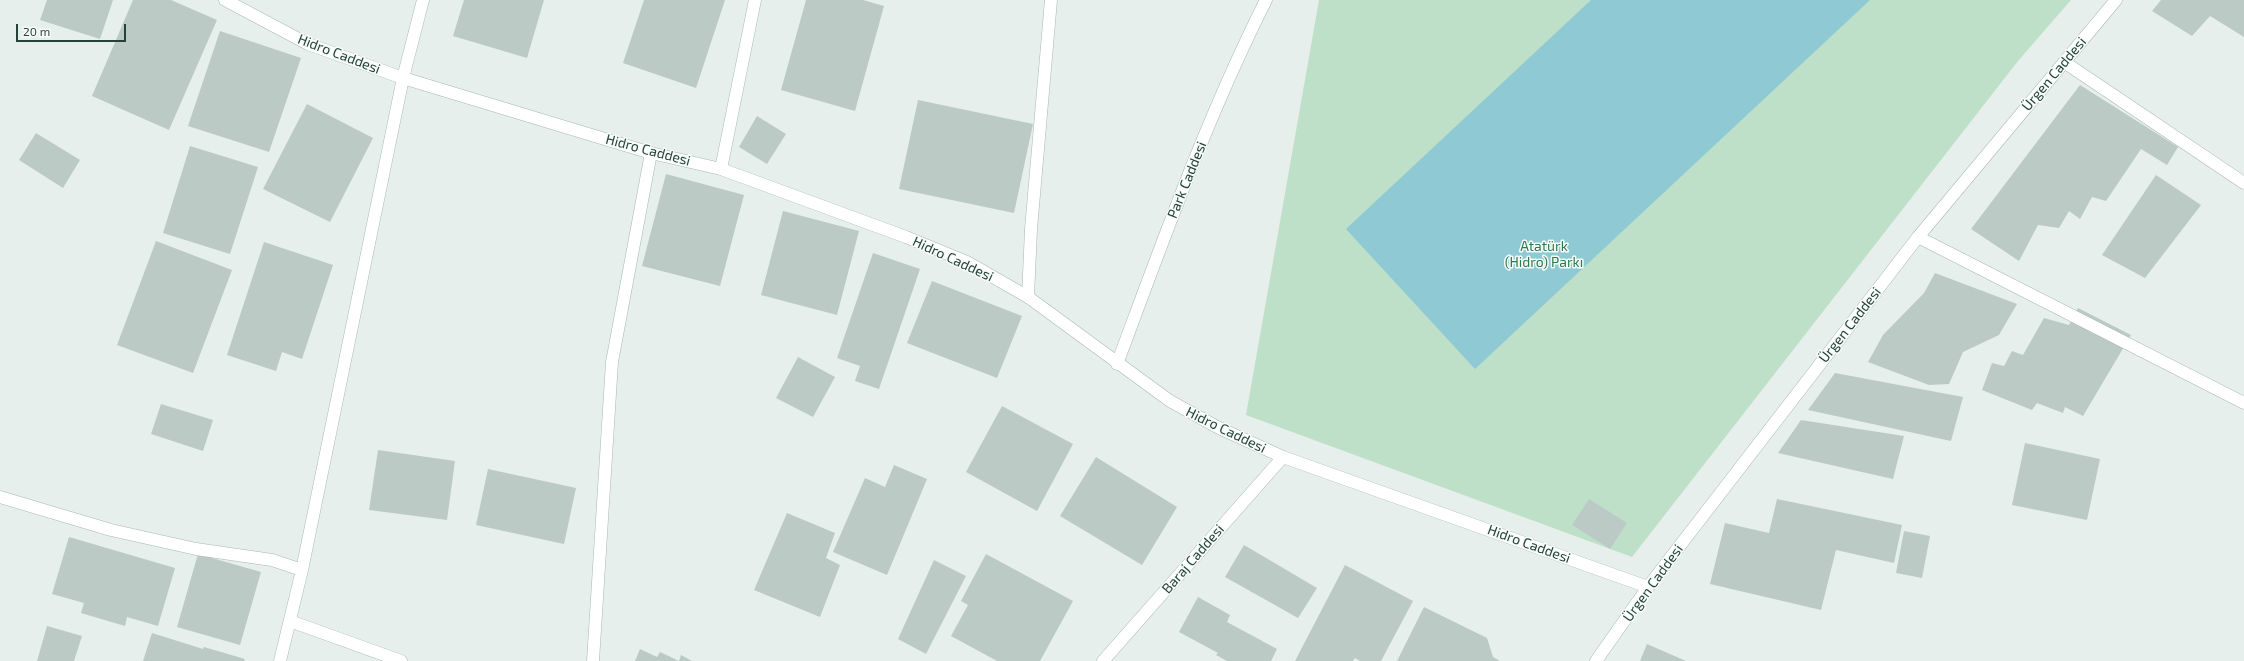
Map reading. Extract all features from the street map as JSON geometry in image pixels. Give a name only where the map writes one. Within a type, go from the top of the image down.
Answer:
[{"type":"street","name":"Hidro Caddesi","points":[[225,0],[308,44],[403,78],[652,153],[721,169],[906,237],[967,262],[1028,297],[1117,364],[1177,405],[1219,428],[1283,457],[1648,587]]},
{"type":"street","points":[[280,661],[302,570],[403,78],[423,0]]},
{"type":"street","points":[[721,169],[756,0]]},
{"type":"street","points":[[1028,297],[1031,229],[1051,0]]},
{"type":"street","name":"Park Caddesi","points":[[1117,364],[1208,125],[1266,0]]},
{"type":"street","name":"Ürgen Caddesi","points":[[1596,661],[1648,587],[1918,237],[2116,0]]},
{"type":"street","points":[[2064,62],[2244,183]]},
{"type":"street","points":[[593,661],[612,362],[652,153]]},
{"type":"street","points":[[1918,237],[2244,403]]},
{"type":"street","name":"Baraj Caddesi","points":[[1103,661],[1283,457]]},
{"type":"street","points":[[0,497],[110,530],[196,549],[272,560],[302,570]]},
{"type":"street","points":[[290,621],[401,661]]},
{"type":"green space","name":"Atatürk (Hidro) Parkı","points":[[1319,0],[2071,0],[2018,61],[1632,557],[1246,415]]},
{"type":"water","points":[[1591,0],[1870,0],[1475,369],[1346,229]]},
{"type":"building","points":[[47,0],[113,0],[100,39],[40,20]]},
{"type":"building","points":[[133,0],[171,0],[217,20],[169,130],[92,96]]},
{"type":"building","points":[[464,0],[544,0],[527,58],[453,36]]},
{"type":"building","points":[[644,0],[725,0],[696,88],[623,63]]},
{"type":"building","points":[[806,0],[863,0],[884,6],[855,111],[781,90]]},
{"type":"building","points":[[2161,0],[2244,0],[2244,37],[2210,16],[2192,36],[2152,11]]},
{"type":"building","points":[[220,31],[301,58],[269,152],[188,126]]},
{"type":"building","points":[[2080,85],[2178,147],[2167,165],[2141,149],[2106,201],[2092,197],[2080,219],[2069,211],[2059,228],[2038,225],[2019,261],[1971,229]]},
{"type":"building","points":[[918,100],[1033,124],[1014,213],[899,189]]},
{"type":"building","points":[[307,104],[373,138],[330,222],[263,189]]},
{"type":"building","points":[[757,116],[786,134],[767,164],[739,147]]},
{"type":"building","points":[[36,133],[80,160],[63,188],[19,160]]},
{"type":"building","points":[[190,146],[258,167],[230,254],[163,233]]},
{"type":"building","points":[[666,174],[744,195],[720,286],[642,266]]},
{"type":"building","points":[[2156,175],[2201,205],[2145,278],[2102,255]]},
{"type":"building","points":[[783,211],[859,231],[837,315],[761,295]]},
{"type":"building","points":[[156,241],[232,270],[193,373],[117,345]]},
{"type":"building","points":[[264,242],[333,265],[302,359],[282,352],[276,371],[227,355]]},
{"type":"building","points":[[873,253],[920,269],[879,389],[855,381],[860,366],[837,358]]},
{"type":"building","points":[[1935,273],[2017,304],[1999,335],[1963,352],[1949,384],[1929,385],[1868,362],[1883,335],[1924,293]]},
{"type":"building","points":[[932,281],[1022,316],[997,378],[907,343]]},
{"type":"building","points":[[2078,308],[2131,335],[2083,416],[2065,407],[2063,413],[2037,403],[2032,410],[1982,390],[1992,363],[2004,366],[2012,351],[2023,355],[2044,318],[2069,325]]},
{"type":"building","points":[[798,357],[835,377],[813,417],[776,398]]},
{"type":"building","points":[[1835,373],[1963,397],[1951,441],[1808,410]]},
{"type":"building","points":[[161,404],[213,420],[203,451],[151,434]]},
{"type":"building","points":[[1002,406],[1073,444],[1037,511],[966,472]]},
{"type":"building","points":[[1801,420],[1904,436],[1893,479],[1778,453]]},
{"type":"building","points":[[2025,443],[2100,459],[2087,520],[2012,505]]},
{"type":"building","points":[[378,450],[455,461],[447,520],[369,510]]},
{"type":"building","points":[[1096,457],[1177,507],[1142,565],[1060,516]]},
{"type":"building","points":[[894,465],[927,479],[887,575],[833,552],[865,478],[885,487]]},
{"type":"building","points":[[488,469],[576,488],[564,544],[476,525]]},
{"type":"building","points":[[1589,499],[1627,523],[1610,549],[1572,525]]},
{"type":"building","points":[[1777,499],[1902,525],[1894,563],[1836,550],[1821,610],[1710,584],[1725,523],[1769,533]]},
{"type":"building","points":[[787,513],[835,533],[826,558],[840,565],[820,617],[754,590]]},
{"type":"building","points":[[1904,531],[1930,536],[1922,578],[1896,573]]},
{"type":"building","points":[[69,537],[175,568],[158,626],[127,617],[125,626],[81,613],[84,603],[52,594]]},
{"type":"building","points":[[1244,545],[1317,588],[1298,618],[1225,577]]},
{"type":"building","points":[[198,554],[261,572],[240,645],[177,627]]},
{"type":"building","points":[[986,554],[1073,601],[1040,661],[997,661],[951,636],[968,605],[961,601]]},
{"type":"building","points":[[934,560],[966,576],[926,654],[898,639]]},
{"type":"building","points":[[1345,565],[1413,601],[1381,661],[1360,661],[1355,658],[1353,661],[1295,661]]},
{"type":"building","points":[[1198,597],[1230,615],[1227,622],[1277,649],[1271,661],[1227,661],[1216,655],[1218,653],[1179,632]]},
{"type":"building","points":[[1424,607],[1487,638],[1493,657],[1500,661],[1397,661]]},
{"type":"building","points":[[47,626],[82,636],[74,661],[37,661]]},
{"type":"building","points":[[152,633],[203,649],[204,647],[245,659],[244,661],[143,661]]},
{"type":"building","points":[[1647,644],[1686,661],[1640,661]]},
{"type":"building","points":[[640,649],[657,657],[660,652],[679,661],[635,661]]},
{"type":"building","points":[[681,655],[692,661],[679,661]]}]
